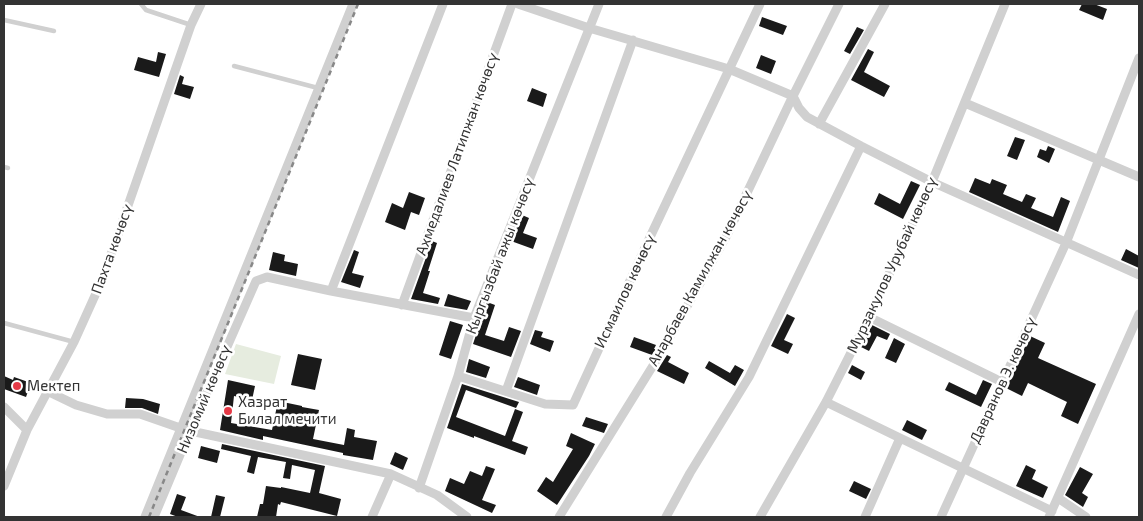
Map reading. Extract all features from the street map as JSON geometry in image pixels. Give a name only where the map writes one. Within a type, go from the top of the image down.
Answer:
[{"type":"street","name":"Пахта көчөсү","points":[[4,486],[27,430],[74,342],[102,280],[191,25],[201,4]]},
{"type":"street","points":[[145,517],[185,429],[318,88],[353,4]]},
{"type":"street","points":[[443,4],[331,291],[474,318]]},
{"type":"street","name":"Ахмедалиев Латипжан көчөсү","points":[[402,305],[512,4]]},
{"type":"street","points":[[518,4],[589,28],[729,69],[793,96],[798,108],[807,117],[861,146],[932,182],[1139,276]]},
{"type":"street","name":"Кыргызбай ажы көчөсү","points":[[419,488],[458,376],[474,318],[599,4]]},
{"type":"street","points":[[729,69],[760,4]]},
{"type":"street","name":"Анарбаев Камилжан көчөсү","points":[[560,517],[659,356],[727,235],[839,4]]},
{"type":"street","points":[[820,124],[885,4]]},
{"type":"street","name":"Мурзакулов Урубай көчөсү","points":[[760,517],[826,402],[869,318],[932,182],[1005,4]]},
{"type":"street","points":[[506,392],[632,40]]},
{"type":"street","name":"Давранов Э. көчөсү","points":[[941,517],[1066,243],[1139,58]]},
{"type":"street","name":"Исмаилов көчөсү","points":[[458,376],[545,404],[573,404],[729,69]]},
{"type":"street","points":[[965,103],[1139,177]]},
{"type":"street","points":[[666,517],[690,473],[749,377],[861,146]]},
{"type":"street","name":"Низомий көчөсү","points":[[154,517],[185,429],[256,281],[267,277],[331,291]]},
{"type":"street","points":[[826,402],[962,468],[1051,514],[1139,314]]},
{"type":"street","points":[[869,318],[1002,382]]},
{"type":"street","points":[[47,391],[76,405],[107,414],[140,414],[185,429],[391,474],[437,495],[467,517]]},
{"type":"street","points":[[4,408],[27,430]]},
{"type":"street","points":[[865,517],[900,438]]},
{"type":"street","points":[[372,517],[391,474]]},
{"type":"street","points":[[1058,498],[1086,517]]},
{"type":"lane","points":[[141,4],[146,10],[191,25]]},
{"type":"lane","points":[[4,20],[54,31]]},
{"type":"lane","points":[[234,66],[318,88]]},
{"type":"lane","points":[[4,323],[74,342]]},
{"type":"shaded area","points":[[236,344],[281,356],[274,384],[225,374]]},
{"type":"building","points":[[1082,4],[1094,4],[1107,9],[1103,20],[1079,10]]},
{"type":"building","points":[[762,17],[787,26],[783,35],[759,26]]},
{"type":"building","points":[[857,27],[864,30],[850,54],[844,51]]},
{"type":"building","points":[[868,49],[874,52],[864,72],[890,86],[884,97],[851,80]]},
{"type":"building","points":[[158,52],[166,54],[159,77],[134,70],[138,57],[156,62]]},
{"type":"building","points":[[761,55],[776,61],[771,74],[756,68]]},
{"type":"building","points":[[180,75],[184,77],[182,84],[194,87],[190,99],[174,94]]},
{"type":"building","points":[[532,88],[547,94],[543,107],[527,101]]},
{"type":"building","points":[[1015,137],[1025,140],[1017,160],[1007,156]]},
{"type":"building","points":[[1048,146],[1055,149],[1049,163],[1037,157],[1040,149],[1046,151]]},
{"type":"building","points":[[975,178],[990,184],[992,179],[1007,185],[1003,194],[1022,202],[1026,194],[1036,198],[1031,208],[1053,217],[1061,197],[1070,201],[1058,232],[969,192]]},
{"type":"building","points":[[911,181],[920,185],[903,219],[874,204],[879,193],[900,204]]},
{"type":"building","points":[[409,192],[425,198],[419,215],[411,212],[405,230],[385,222],[392,203],[403,208]]},
{"type":"building","points":[[522,215],[529,218],[523,233],[537,238],[533,249],[511,241]]},
{"type":"building","points":[[432,241],[437,243],[423,293],[440,298],[438,304],[411,299]]},
{"type":"building","points":[[1126,249],[1139,256],[1139,268],[1121,260]]},
{"type":"building","points":[[354,250],[359,252],[352,273],[364,276],[360,288],[341,282]]},
{"type":"building","points":[[273,252],[285,255],[284,261],[298,264],[296,276],[269,270]]},
{"type":"building","points":[[448,294],[471,301],[467,310],[444,306]]},
{"type":"building","points":[[487,302],[495,305],[485,335],[504,341],[509,327],[521,331],[511,357],[473,344]]},
{"type":"building","points":[[787,314],[795,318],[784,340],[793,344],[788,354],[771,346]]},
{"type":"building","points":[[450,321],[463,325],[451,359],[439,355]]},
{"type":"building","points":[[872,325],[890,334],[887,340],[877,336],[869,351],[861,347]]},
{"type":"building","points":[[535,330],[543,332],[541,337],[554,341],[550,352],[530,344]]},
{"type":"building","points":[[1030,336],[1045,343],[1038,358],[1096,384],[1078,424],[1061,416],[1067,402],[1028,383],[1022,396],[1006,388]]},
{"type":"building","points":[[634,337],[656,345],[652,355],[630,347]]},
{"type":"building","points":[[894,338],[905,344],[896,363],[885,358]]},
{"type":"building","name":"Хазрат Билал мечити","points":[[298,354],[322,359],[315,390],[291,385]]},
{"type":"building","points":[[667,355],[671,357],[668,362],[689,373],[684,384],[657,371]]},
{"type":"building","points":[[469,359],[490,367],[486,378],[466,372]]},
{"type":"building","points":[[709,361],[730,373],[735,365],[744,370],[735,386],[705,368]]},
{"type":"building","points":[[852,365],[865,372],[861,380],[848,373]]},
{"type":"building","name":"Мектеп","points":[[4,376],[13,380],[14,377],[31,383],[26,397],[4,389]]},
{"type":"building","points":[[518,377],[540,385],[537,395],[514,387]]},
{"type":"building","points":[[228,380],[255,386],[252,400],[234,396],[231,423],[272,430],[278,401],[319,410],[313,439],[344,445],[347,428],[355,430],[354,437],[377,441],[373,460],[343,455],[343,453],[263,436],[263,440],[220,430]]},
{"type":"building","points":[[983,380],[992,384],[981,407],[945,390],[949,382],[976,395]]},
{"type":"building","points":[[462,384],[519,402],[516,408],[466,390],[456,417],[505,436],[515,409],[523,412],[512,441],[528,447],[525,455],[447,428]]},
{"type":"building","points":[[126,398],[143,399],[160,404],[158,414],[142,408],[125,408]]},
{"type":"building","points":[[586,417],[608,424],[604,433],[582,426]]},
{"type":"building","points":[[907,420],[927,430],[922,440],[902,430]]},
{"type":"building","points":[[571,433],[595,444],[557,505],[537,491],[546,477],[553,482],[573,449],[566,446]]},
{"type":"building","points":[[222,444],[325,466],[319,493],[341,499],[337,516],[281,502],[280,505],[278,504],[276,517],[257,517],[260,504],[263,504],[266,486],[310,493],[315,470],[292,465],[290,479],[283,478],[286,462],[258,457],[254,474],[247,472],[251,456],[221,449]]},
{"type":"building","points":[[201,446],[220,451],[217,463],[198,458]]},
{"type":"building","points":[[395,452],[408,458],[403,470],[390,464]]},
{"type":"building","points":[[1026,465],[1036,470],[1032,479],[1048,487],[1043,498],[1016,486]]},
{"type":"building","points":[[486,466],[495,469],[482,500],[496,505],[492,513],[445,491],[450,478],[464,484],[470,471],[482,476]]},
{"type":"building","points":[[1080,467],[1093,474],[1082,493],[1088,497],[1083,507],[1065,495]]},
{"type":"building","points":[[854,481],[871,489],[866,499],[849,491]]},
{"type":"building","points":[[177,494],[186,497],[181,510],[200,517],[178,517],[170,514]]},
{"type":"building","points":[[216,495],[225,497],[220,517],[211,517]]},
{"type":"railway","points":[[149,517],[358,4]]},
{"type":"place","name":"Мектеп","points":[[17,386]]},
{"type":"place","name":"Хазрат Билал мечити","points":[[228,411]]}]
